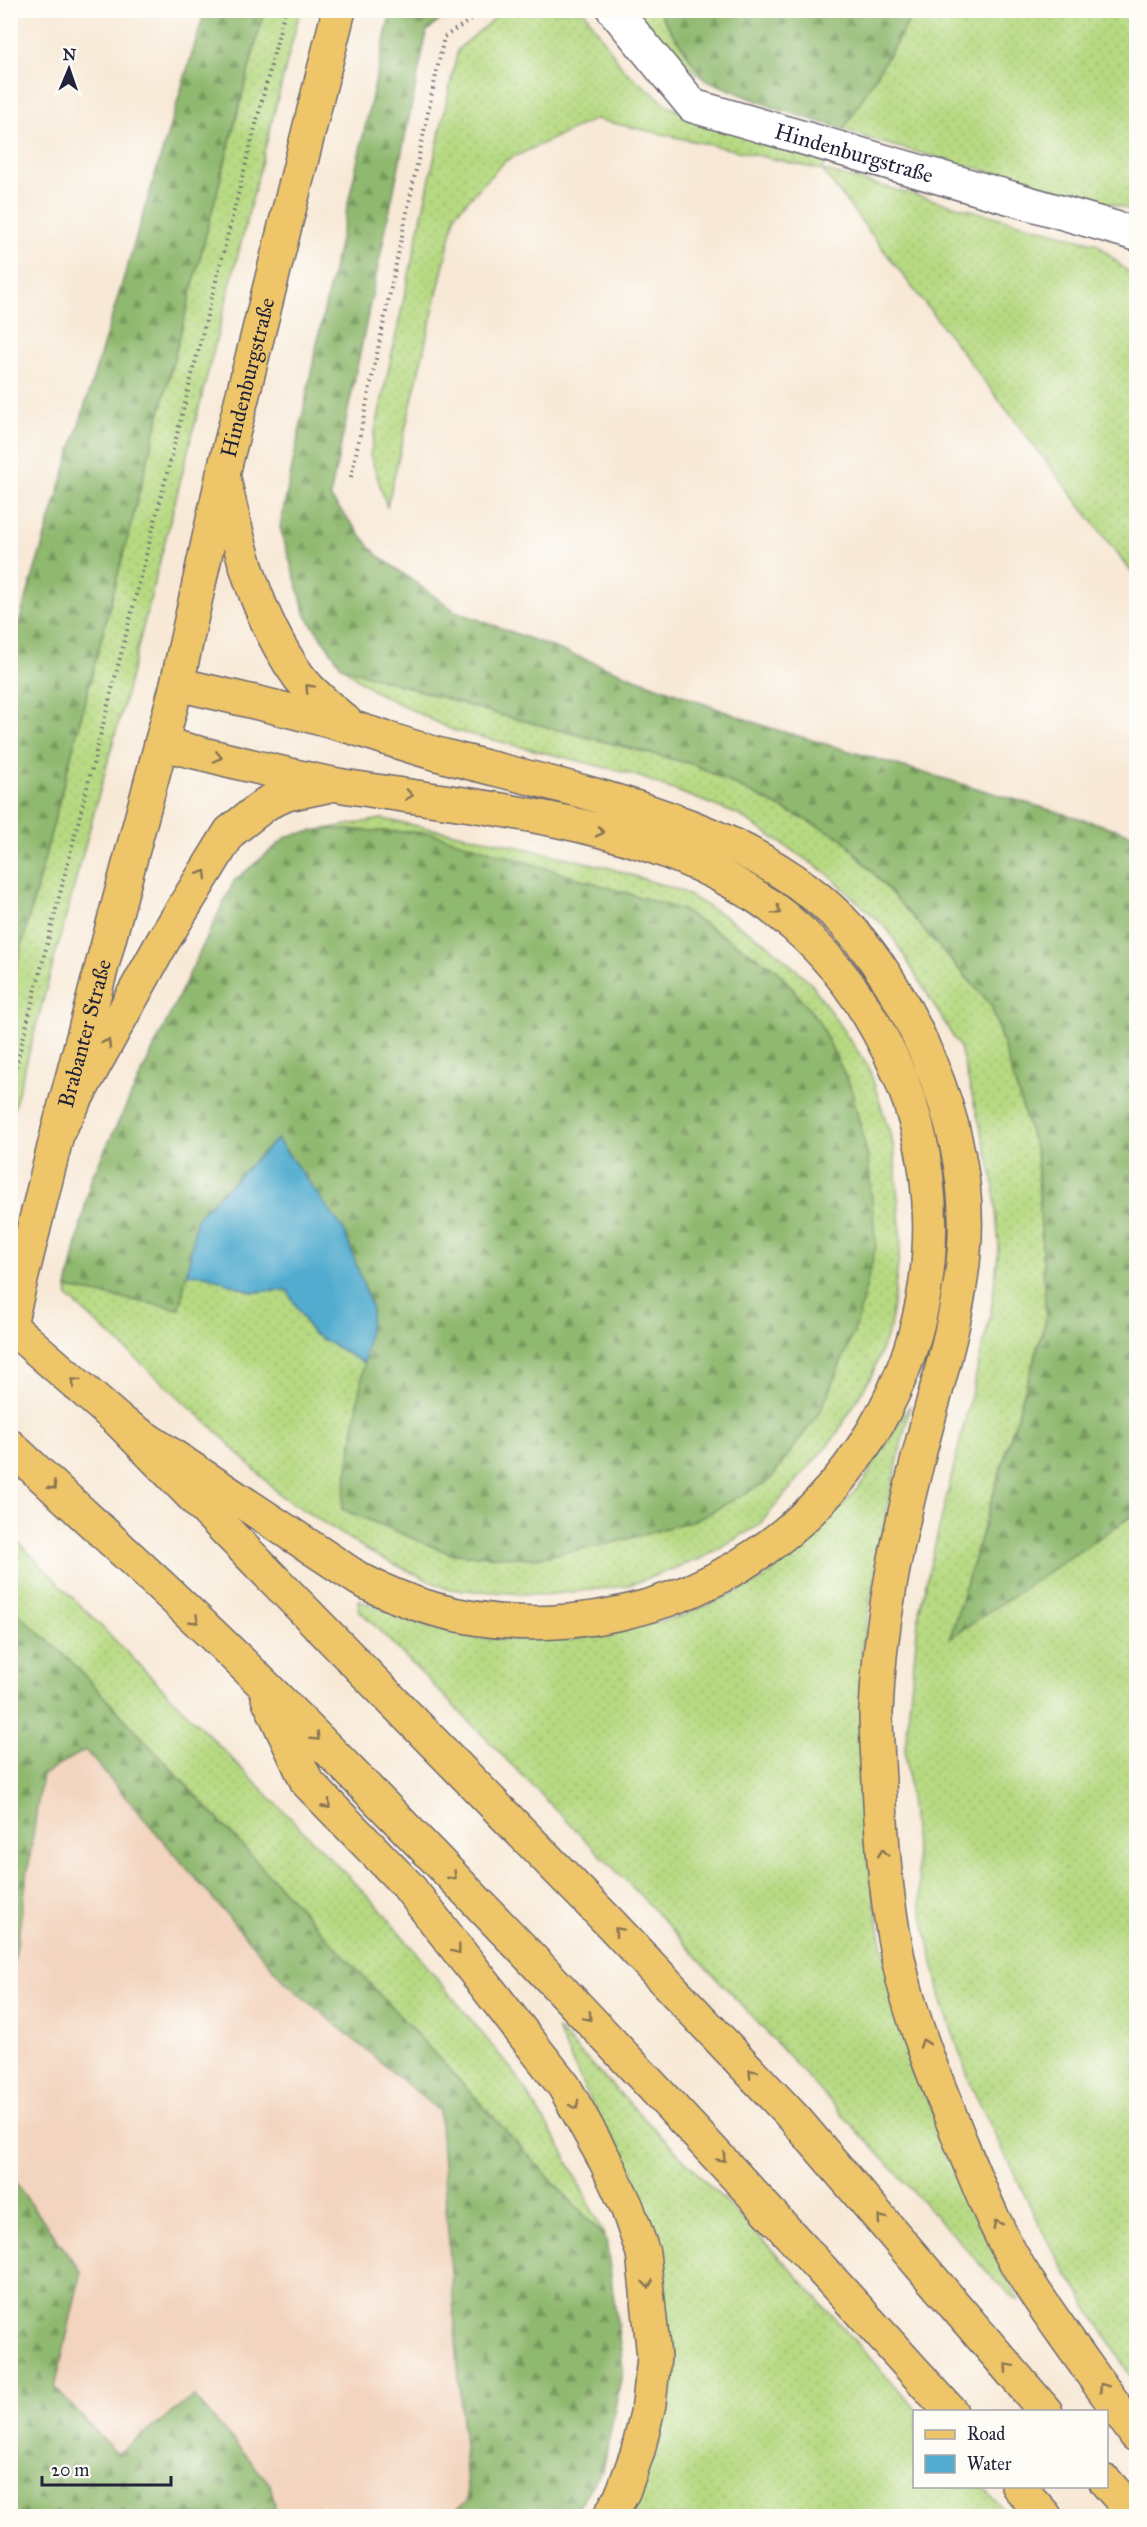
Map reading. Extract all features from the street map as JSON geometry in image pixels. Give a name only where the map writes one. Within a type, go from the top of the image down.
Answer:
[{"type":"main road","name":"Hindenburgstraße","points":[[160,744],[177,684],[223,474],[339,10]]},
{"type":"main road","points":[[223,474],[237,540],[256,597],[274,638],[300,678],[352,728]]},
{"type":"main road","points":[[177,684],[352,728],[401,745],[663,815],[745,852],[818,898],[849,927],[876,961],[921,1039],[953,1124],[966,1209],[965,1249],[952,1333],[918,1461],[890,1584],[876,1713],[883,1857],[892,1922],[903,1982],[938,2085],[983,2198],[1025,2278],[1137,2435]]},
{"type":"main road","points":[[118,1420],[359,1579],[386,1594],[424,1608],[492,1622],[539,1624],[599,1618],[651,1607],[697,1590],[769,1548],[805,1518],[836,1484],[884,1412],[901,1377],[925,1297],[931,1251],[932,1218],[920,1138],[907,1091],[889,1050],[865,1008],[822,951],[794,924],[732,881],[655,848],[612,835],[452,801],[336,784],[160,744]]},
{"type":"main road","name":"Brabanter Straße","points":[[10,1325],[58,1131],[160,744]]},
{"type":"main road","points":[[58,1131],[163,941],[230,832],[267,803],[287,794],[336,784]]},
{"type":"main road","points":[[10,1325],[118,1420],[611,1924],[787,2110],[1044,2410]]},
{"type":"main road","points":[[10,1446],[260,1680],[489,1912],[739,2176],[949,2410]]},
{"type":"main road","points":[[260,1680],[307,1782],[408,1886],[564,2086],[606,2162],[627,2207],[643,2253],[654,2356],[649,2404],[638,2451],[623,2492],[610,2517]]},
{"type":"main road","points":[[1108,2483],[1137,2516]]},
{"type":"main road","points":[[1019,2488],[1045,2517]]},
{"type":"street","name":"Hindenburgstraße","points":[[614,10],[693,106],[1137,234]]},
{"type":"path","points":[[10,1090],[285,10]]},
{"type":"path","points":[[351,477],[444,37],[486,10]]},
{"type":"shaded area","points":[[85,1750],[284,1981],[439,2111],[468,2500],[447,2516],[332,2516],[322,2502],[322,2516],[273,2516],[275,2504],[117,2454],[55,2388],[81,2272],[11,2177],[11,1983],[42,1774]]},
{"type":"green space","points":[[205,11],[264,11],[11,987],[11,648]]},
{"type":"green space","points":[[264,11],[300,11],[124,702],[11,1119],[11,987]]},
{"type":"green space","points":[[391,11],[451,11],[427,31],[330,497],[376,554],[455,611],[764,726],[1136,835],[1136,1513],[950,1638],[1046,1320],[1037,1155],[991,1005],[842,838],[695,765],[497,714],[342,667],[306,616],[280,527],[320,329]]},
{"type":"green space","points":[[504,11],[584,11],[624,70],[670,107],[828,158],[822,170],[595,119],[505,161],[456,213],[387,507],[370,455],[458,49]]},
{"type":"green space","points":[[629,11],[658,11],[704,79],[646,35]]},
{"type":"green space","points":[[658,11],[915,11],[844,129],[777,109],[704,79]]},
{"type":"green space","points":[[915,11],[1136,11],[1136,211],[876,141],[844,129]]},
{"type":"green space","points":[[822,170],[1097,244],[1136,279],[1136,578]]},
{"type":"green space","points":[[342,667],[497,714],[695,765],[842,838],[991,1005],[1037,1155],[1046,1320],[950,1637],[1136,1513],[1136,2385],[1049,2244],[972,2088],[942,2002],[922,1913],[905,1749],[919,1612],[991,1312],[999,1246],[993,1177],[960,1048],[889,931],[828,874],[739,815],[632,774],[452,730],[374,691]]},
{"type":"green space","points":[[382,819],[489,840],[606,867],[681,891],[769,945],[811,983],[869,1068],[894,1147],[901,1241],[890,1327],[872,1375],[836,1435],[758,1526],[702,1558],[627,1586],[543,1595],[447,1589],[375,1555],[281,1496],[213,1428],[68,1297],[67,1288],[180,1309],[186,1274],[206,1275],[252,1292],[287,1290],[312,1333],[364,1363],[342,1509],[451,1554],[535,1558],[616,1542],[698,1519],[770,1480],[821,1410],[857,1324],[868,1158],[851,1088],[818,1020],[776,969],[431,833],[324,829]]},
{"type":"green space","points":[[324,829],[431,833],[682,910],[776,969],[818,1020],[851,1088],[868,1158],[876,1246],[857,1324],[821,1410],[770,1480],[698,1519],[616,1542],[535,1558],[451,1554],[342,1509],[372,1309],[277,1139],[197,1217],[180,1309],[67,1288],[91,1179],[234,881],[288,836]]},
{"type":"green space","points":[[910,1405],[885,1518],[861,1656],[861,1815],[880,1934],[903,2033],[963,2193],[1019,2301],[1006,2292],[640,1895],[359,1610],[358,1600],[432,1627],[484,1638],[570,1640],[683,1616],[762,1580],[823,1527],[863,1482]]},
{"type":"green space","points":[[11,1535],[382,1911],[516,2075],[562,2149],[606,2239],[73,1663],[11,1607]]},
{"type":"green space","points":[[11,1607],[73,1663],[606,2239],[623,2368],[603,2469],[573,2516],[447,2516],[468,2500],[439,2111],[284,1981],[85,1750],[42,1775],[11,1983]]},
{"type":"green space","points":[[557,2029],[788,2266],[916,2410],[913,2410],[913,2488],[984,2488],[1009,2516],[626,2516],[645,2474],[640,2209]]},
{"type":"green space","points":[[11,2177],[81,2272],[55,2388],[117,2454],[194,2396],[270,2484],[275,2504],[273,2516],[11,2516]]},
{"type":"water","points":[[277,1139],[344,1230],[372,1309],[364,1363],[312,1333],[287,1290],[252,1292],[206,1275],[187,1274],[197,1217]]}]
